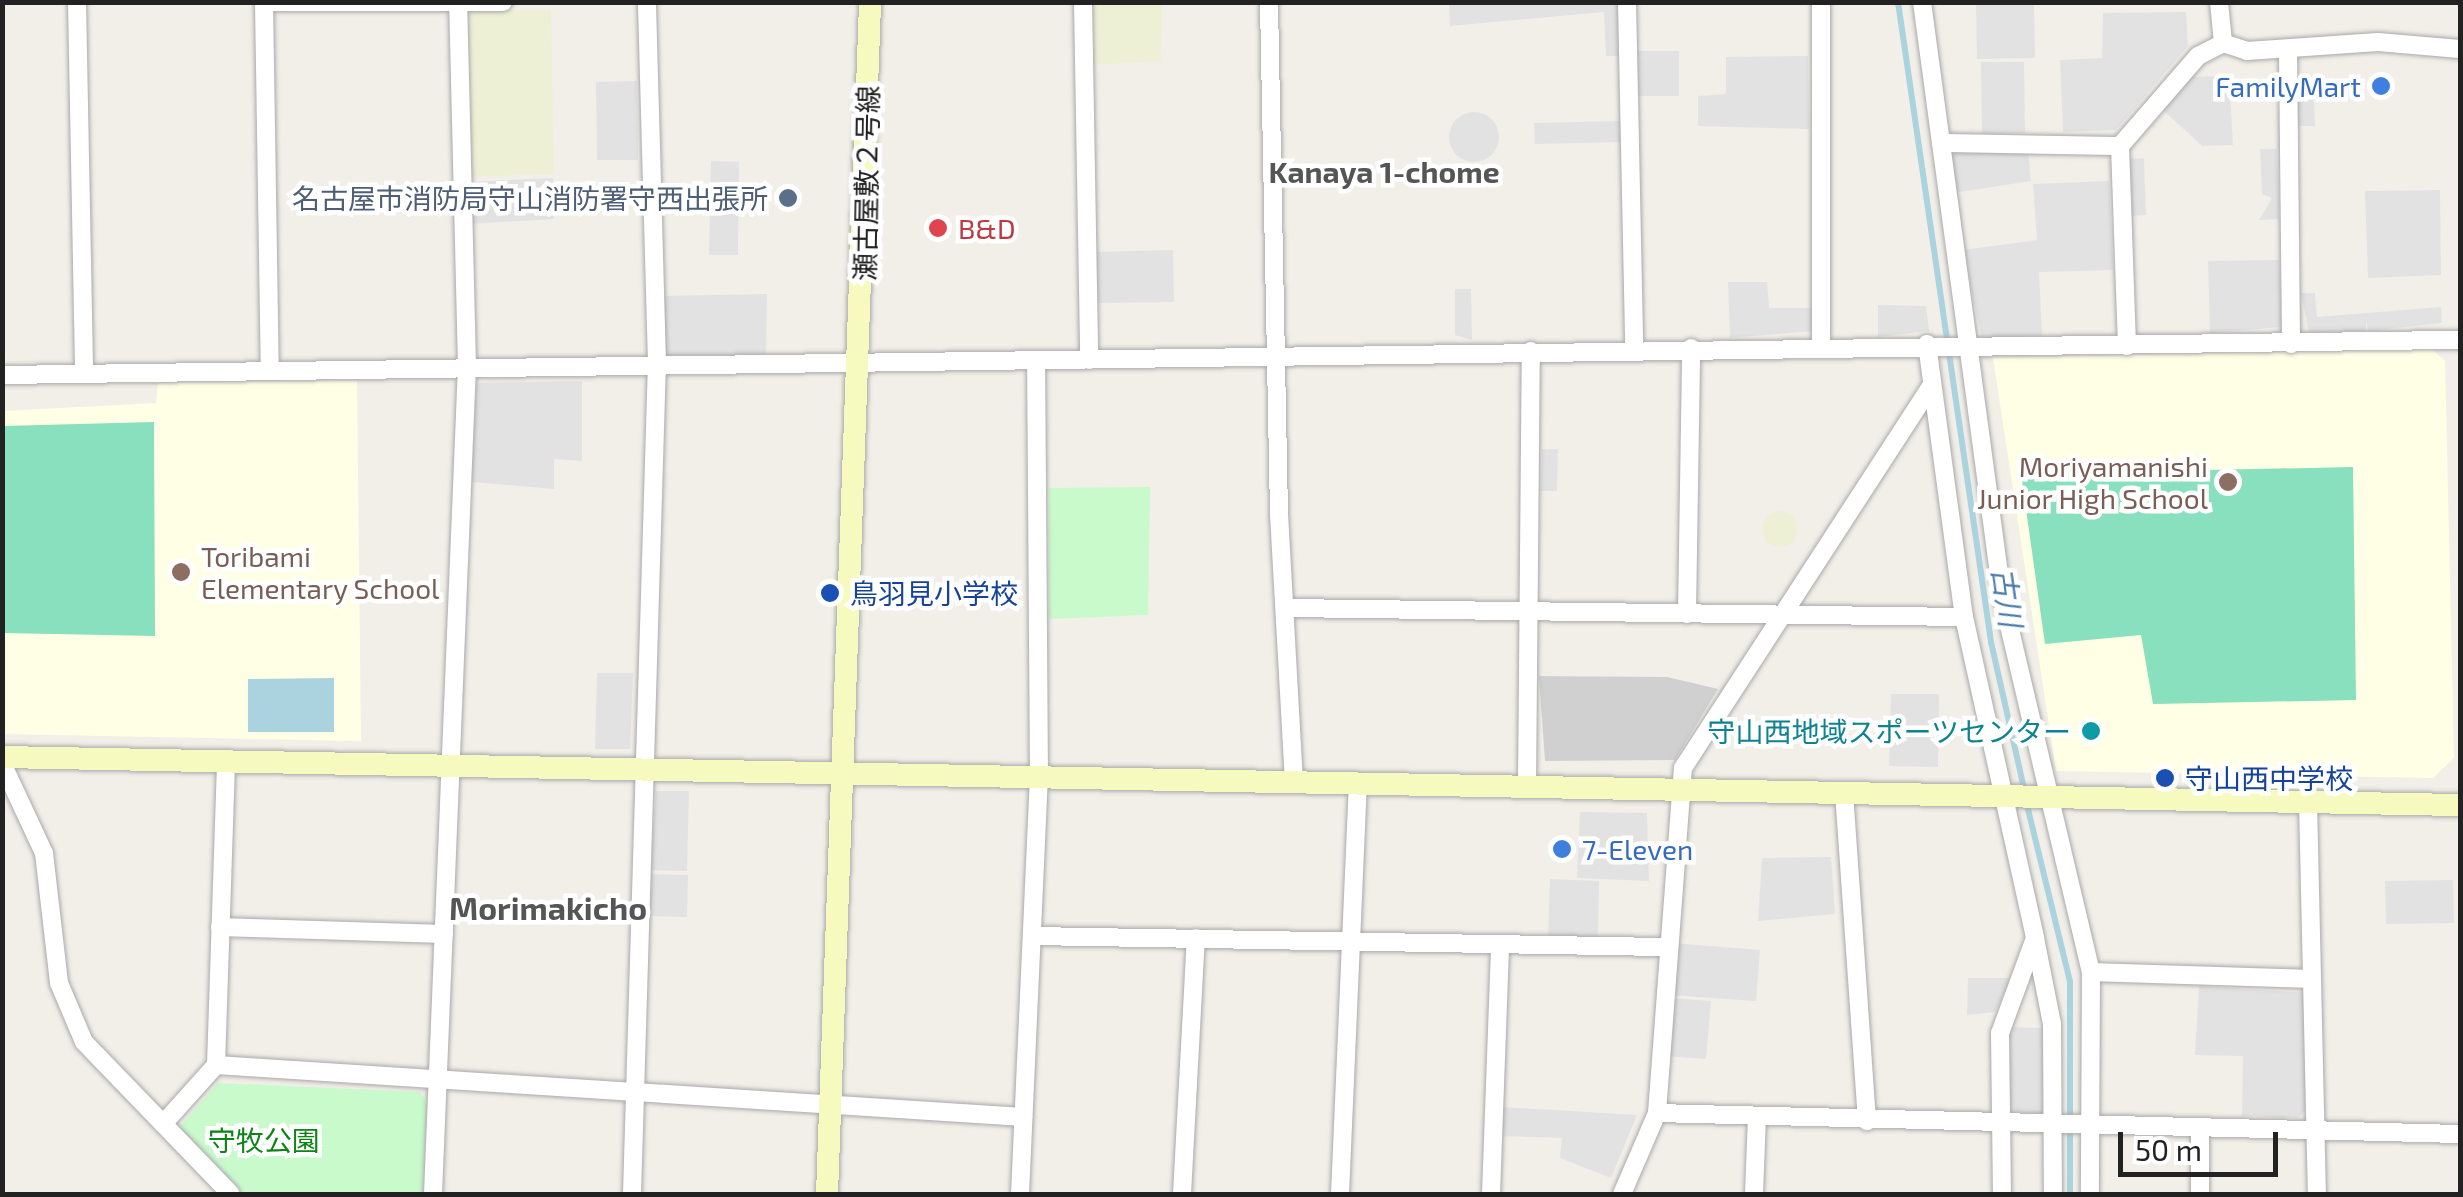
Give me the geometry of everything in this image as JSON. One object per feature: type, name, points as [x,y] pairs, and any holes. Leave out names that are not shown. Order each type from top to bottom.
[{"type":"street","points":[[77,2],[84,373]]},
{"type":"street","points":[[270,370],[265,2],[503,2]]},
{"type":"street","points":[[632,1194],[657,363],[648,2]]},
{"type":"street","name":"瀬古屋敷２号線","points":[[827,1194],[862,364],[870,2]]},
{"type":"street","points":[[1083,2],[1089,360]]},
{"type":"street","points":[[1269,2],[1276,356],[1294,782]]},
{"type":"street","points":[[1627,2],[1634,350]]},
{"type":"street","points":[[1821,2],[1821,346]]},
{"type":"street","points":[[1922,2],[2002,596],[2044,796],[2091,972],[2090,1194]]},
{"type":"street","points":[[2220,2],[2222,42]]},
{"type":"street","points":[[433,1194],[466,366],[458,3]]},
{"type":"street","points":[[2127,346],[2120,146],[2189,65],[2222,42],[2288,52],[2378,42],[2460,49]]},
{"type":"street","points":[[2288,52],[2291,344]]},
{"type":"street","points":[[1942,143],[2120,146]]},
{"type":"street","points":[[2,374],[657,363],[862,364],[1927,344],[2127,346],[2460,340]]},
{"type":"street","points":[[1927,344],[1964,617],[2010,795],[2052,1024],[2053,1194]]},
{"type":"street","points":[[1687,614],[1691,348]]},
{"type":"street","points":[[1528,786],[1531,352]]},
{"type":"street","points":[[1020,1194],[1039,778],[1036,360]]},
{"type":"street","points":[[1622,1194],[1657,1113],[1665,947],[1684,768],[1932,386]]},
{"type":"street","points":[[1286,608],[1964,617]]},
{"type":"street","points":[[231,1194],[84,1042],[59,982],[44,853],[2,760],[450,762],[843,774],[2460,805]]},
{"type":"street","points":[[163,1124],[216,1065],[226,760]]},
{"type":"street","points":[[1340,1194],[1358,783]]},
{"type":"street","points":[[1844,792],[1867,1120]]},
{"type":"street","points":[[2308,802],[2316,1194]]},
{"type":"street","points":[[220,928],[444,934]]},
{"type":"street","points":[[1032,936],[1665,947]]},
{"type":"street","points":[[1182,1194],[1196,938]]},
{"type":"street","points":[[2002,1194],[2000,1033],[2034,938]]},
{"type":"street","points":[[1492,1194],[1500,944]]},
{"type":"street","points":[[2091,972],[2312,979]]},
{"type":"street","points":[[216,1065],[1024,1117]]},
{"type":"street","points":[[1657,1113],[2091,1129],[2460,1134]]},
{"type":"street","points":[[1754,1194],[1757,1117]]},
{"type":"street","points":[[2200,1130],[2200,1194]]},
{"type":"shaded area","points":[[1088,3],[1162,3],[1161,61],[1089,65]]},
{"type":"shaded area","points":[[1449,3],[1619,3],[1620,56],[1606,56],[1604,12],[1450,26]]},
{"type":"shaded area","points":[[1976,3],[2034,3],[2035,58],[1977,59]]},
{"type":"shaded area","points":[[551,10],[554,174],[466,177],[465,19],[471,11]]},
{"type":"shaded area","points":[[2186,12],[2188,46],[2116,130],[2063,132],[2060,60],[2102,58],[2103,13]]},
{"type":"shaded area","points":[[1635,51],[1679,51],[1679,96],[1636,96]]},
{"type":"shaded area","points":[[1808,56],[1809,129],[1698,126],[1698,96],[1726,94],[1726,57]]},
{"type":"shaded area","points":[[1981,62],[2024,62],[2025,133],[1982,134]]},
{"type":"shaded area","points":[[2229,76],[2233,145],[2202,146],[2161,108],[2190,77]]},
{"type":"shaded area","points":[[2313,77],[2315,126],[2298,126],[2296,79]]},
{"type":"shaded area","points":[[637,81],[638,160],[597,160],[596,82]]},
{"type":"shaded area","points":[[1474,112],[1492,119],[1499,137],[1492,155],[1474,162],[1456,155],[1449,137],[1456,119]]},
{"type":"shaded area","points":[[1620,121],[1621,142],[1535,144],[1534,123]]},
{"type":"shaded area","points":[[2260,149],[2277,149],[2279,219],[2259,220],[2272,198],[2262,194]]},
{"type":"shaded area","points":[[2028,150],[2031,181],[1953,193],[1949,157],[1957,151]]},
{"type":"shaded area","points":[[2144,158],[2146,215],[2130,216],[2128,159]]},
{"type":"shaded area","points":[[711,161],[739,162],[738,255],[709,255]]},
{"type":"shaded area","points":[[553,178],[554,219],[468,224],[467,182]]},
{"type":"shaded area","points":[[2109,181],[2113,270],[2039,272],[2042,336],[1982,339],[1963,250],[2037,240],[2033,184]]},
{"type":"shaded area","points":[[2440,190],[2441,275],[2368,278],[2365,191]]},
{"type":"shaded area","points":[[1173,250],[1174,302],[1092,303],[1092,252]]},
{"type":"shaded area","points":[[2279,260],[2282,327],[2210,333],[2208,261]]},
{"type":"shaded area","points":[[1728,282],[1767,282],[1769,308],[1813,308],[1813,331],[1730,338]]},
{"type":"shaded area","points":[[1455,289],[1471,289],[1472,340],[1455,335]]},
{"type":"shaded area","points":[[2301,293],[2315,293],[2317,317],[2441,307],[2442,323],[2368,331],[2366,320],[2366,331],[2309,332]]},
{"type":"shaded area","points":[[767,294],[766,356],[662,357],[661,296]]},
{"type":"shaded area","points":[[1878,305],[1926,306],[1929,331],[1878,337]]},
{"type":"shaded area","name":"Moriyamanishi Junior High School","points":[[2432,349],[2445,361],[2454,758],[2433,778],[2056,771],[1993,358]]},
{"type":"shaded area","name":"Toribami Elementary School","points":[[357,381],[361,741],[3,734],[3,411],[156,403],[158,383]]},
{"type":"shaded area","points":[[582,381],[582,461],[554,459],[554,489],[471,482],[476,383]]},
{"type":"shaded area","points":[[1542,449],[1558,449],[1557,491],[1541,491]]},
{"type":"shaded area","points":[[1780,511],[1792,517],[1798,529],[1792,541],[1780,547],[1768,541],[1762,529],[1768,517]]},
{"type":"shaded area","points":[[597,673],[633,673],[630,749],[595,749]]},
{"type":"shaded area","points":[[1539,676],[1667,677],[1718,689],[1675,760],[1545,761]]},
{"type":"shaded area","points":[[1891,694],[1939,694],[1938,767],[1889,766]]},
{"type":"shaded area","points":[[656,791],[689,791],[687,871],[651,870]]},
{"type":"shaded area","points":[[1580,812],[1647,813],[1649,881],[1577,878]]},
{"type":"shaded area","points":[[1831,857],[1835,914],[1758,921],[1762,858]]},
{"type":"shaded area","points":[[647,874],[688,875],[687,917],[646,916]]},
{"type":"shaded area","points":[[1550,879],[1599,881],[1598,938],[1548,937]]},
{"type":"shaded area","points":[[2453,880],[2454,923],[2386,924],[2385,881]]},
{"type":"shaded area","points":[[1673,943],[1760,950],[1756,1001],[1669,995]]},
{"type":"shaded area","points":[[1968,978],[2011,978],[1995,1012],[1967,1015]]},
{"type":"shaded area","points":[[2199,986],[2307,993],[2306,1110],[2298,1118],[2242,1116],[2243,1056],[2195,1055]]},
{"type":"shaded area","points":[[1669,998],[1711,1001],[1706,1059],[1665,1056]]},
{"type":"shaded area","points":[[2009,1027],[2046,1028],[2043,1116],[2007,1109]]},
{"type":"shaded area","points":[[1501,1107],[1637,1115],[1611,1178],[1560,1158],[1562,1138],[1500,1136]]},
{"type":"green space","points":[[154,422],[155,636],[3,633],[3,426]]},
{"type":"green space","points":[[2353,467],[2356,700],[2153,704],[2141,635],[2045,644],[2021,474]]},
{"type":"green space","points":[[1150,487],[1148,615],[1049,619],[1049,488]]},
{"type":"green space","name":"守牧公園","points":[[218,1083],[420,1092],[428,1104],[426,1194],[240,1192],[177,1130]]},
{"type":"water","points":[[334,678],[334,732],[248,732],[248,679]]},
{"type":"waterway","name":"古川","points":[[1898,2],[1991,642],[2024,789]]},
{"type":"waterway","name":"古川","points":[[2026,801],[2070,982],[2070,1194]]},
{"type":"place","name":"FamilyMart","points":[[2381,86]]},
{"type":"place","name":"名古屋市消防局守山消防署守西出張所","points":[[788,198]]},
{"type":"place","name":"B&D","points":[[938,228]]},
{"type":"place","name":"Moriyamanishi Junior High School","points":[[2228,482]]},
{"type":"place","name":"Toribami Elementary School","points":[[181,572]]},
{"type":"place","name":"鳥羽見小学校","points":[[830,593]]},
{"type":"place","name":"守山西地域スポーツセンター","points":[[2091,731]]},
{"type":"place","name":"守山西中学校","points":[[2165,778]]},
{"type":"place","name":"7-Eleven","points":[[1562,849]]},
{"type":"district","name":"Kanaya 1-chome","points":[[1384,171]]},
{"type":"district","name":"Morimakicho","points":[[548,907]]}]
